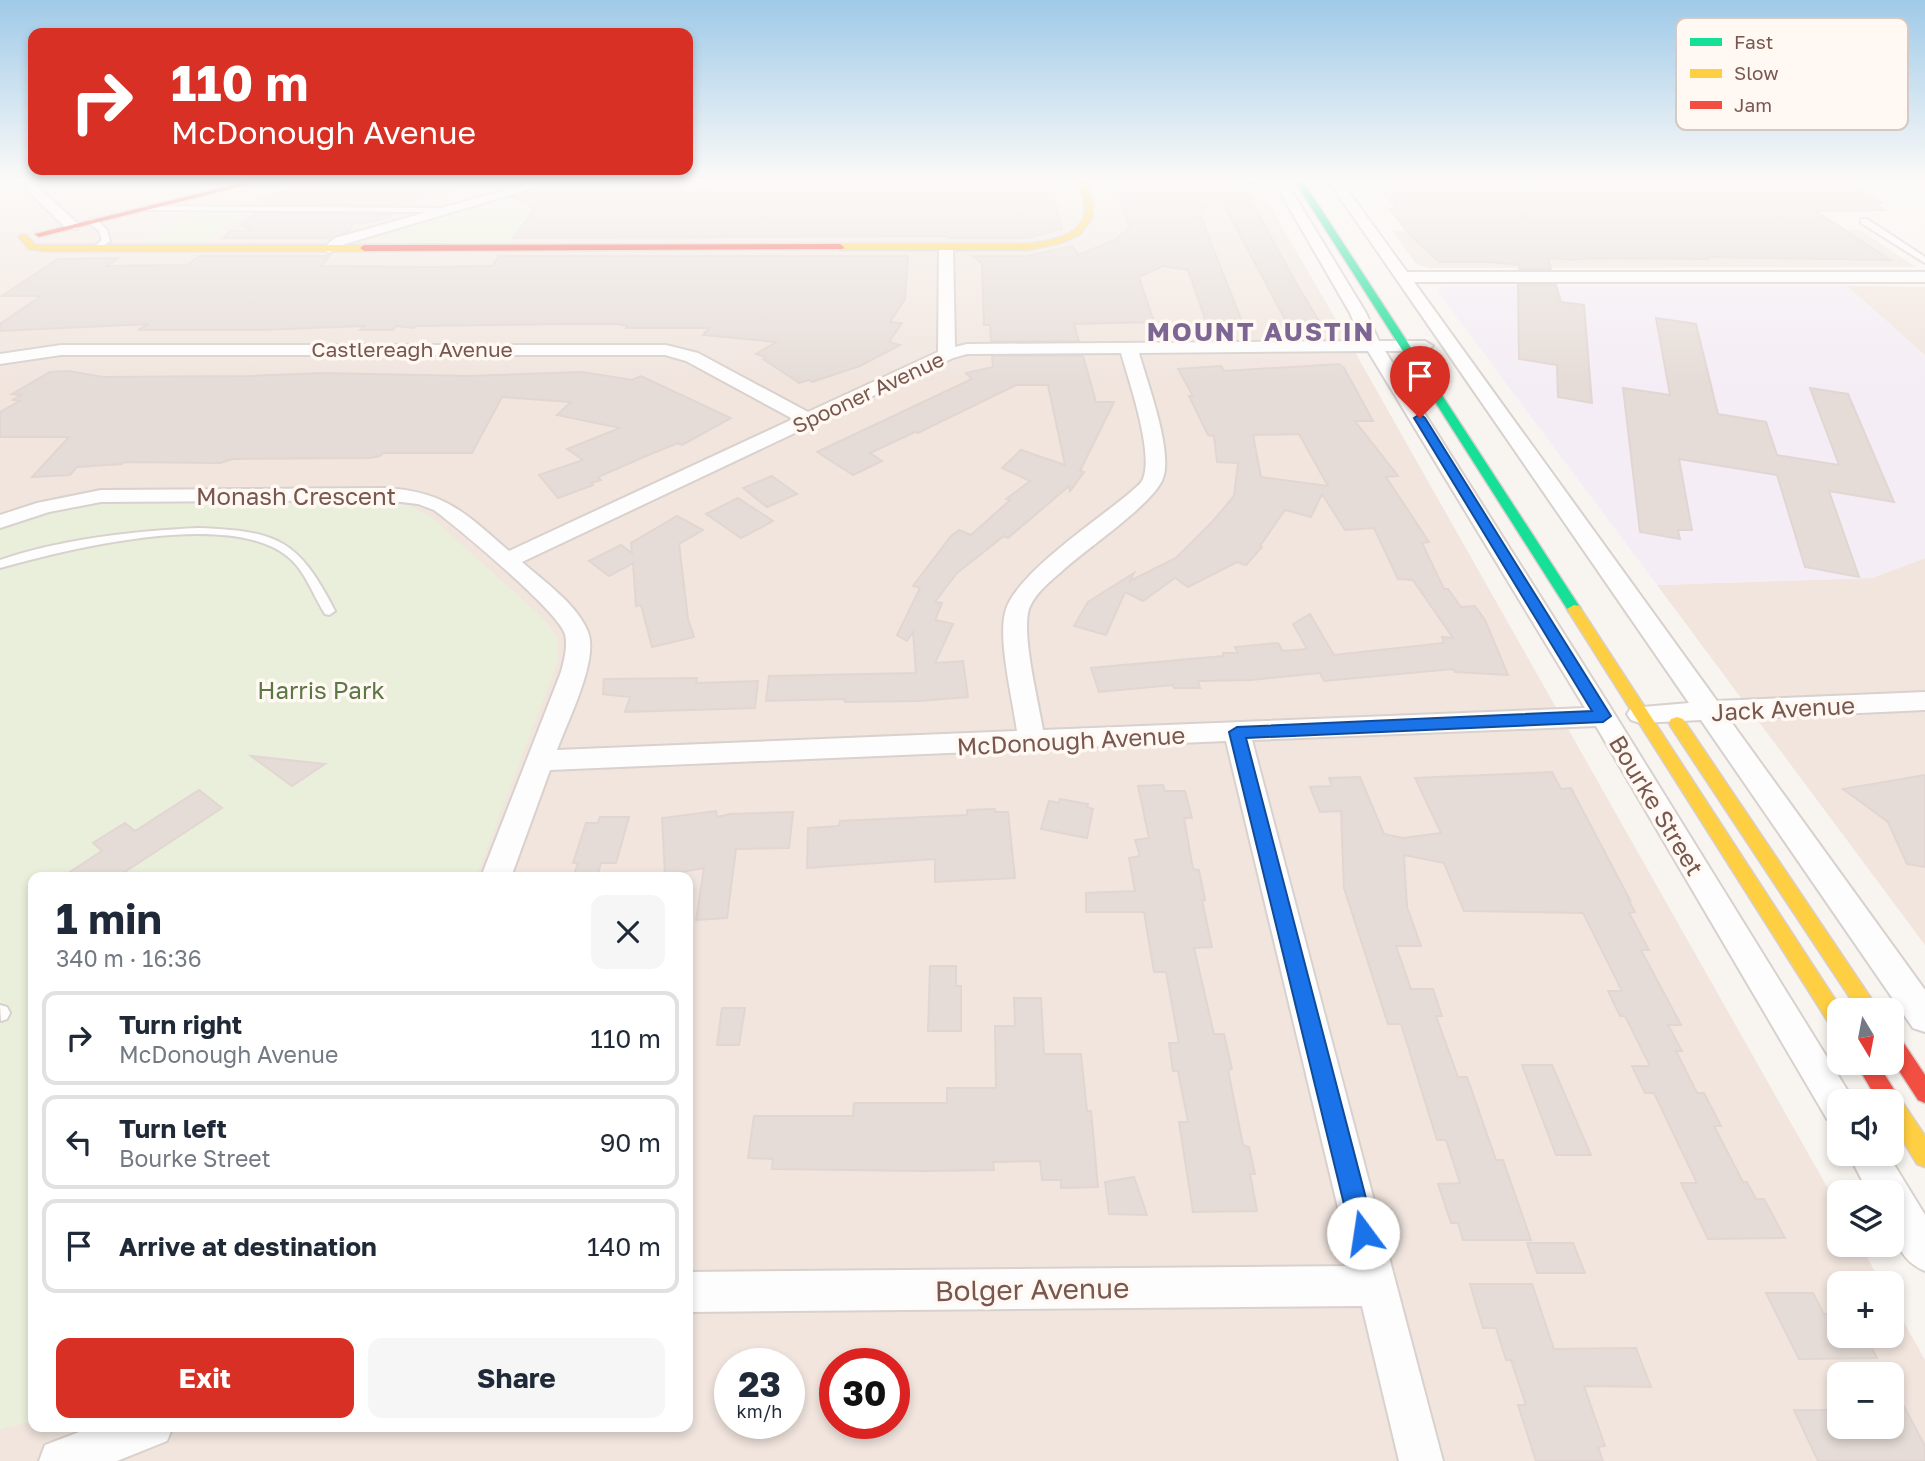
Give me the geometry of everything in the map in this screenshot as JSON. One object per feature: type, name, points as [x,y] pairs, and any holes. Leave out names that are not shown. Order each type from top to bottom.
[{"type":"main road","points":[[138,248],[979,248]]},
{"type":"main road","name":"Bourke Street","points":[[1348,248],[1419,345],[1658,710],[1861,998]]},
{"type":"main road","points":[[1360,248],[1403,313]]},
{"type":"main road","name":"Bourke Street","points":[[1658,710],[1827,1002]]},
{"type":"main road","points":[[1904,1061],[1925,1093]]},
{"type":"main road","points":[[1904,1123],[1925,1156]]},
{"type":"street","name":"Bourke Street","points":[[1319,248],[1358,313],[1373,346],[1603,716],[1828,1089]]},
{"type":"street","points":[[1382,248],[1925,1017]]},
{"type":"street","points":[[946,249],[947,354]]},
{"type":"street","points":[[1403,277],[1925,277]]},
{"type":"street","name":"Spooner Avenue","points":[[506,561],[947,354],[992,346],[1419,345]]},
{"type":"street","points":[[1032,742],[1015,629],[1017,610],[1027,593],[1044,576],[1133,501],[1147,488],[1154,476],[1156,463],[1153,445],[1128,346]]},
{"type":"street","name":"Castlereagh Avenue","points":[[0,359],[61,350],[666,350],[692,357],[808,420]]},
{"type":"street","name":"Monash Crescent","points":[[0,522],[44,507],[100,496],[405,495],[440,506],[506,561],[567,617],[575,629],[578,643],[573,672],[538,761]]},
{"type":"street","name":"Jack Avenue","points":[[1658,710],[1712,712],[1925,701]]},
{"type":"street","name":"McDonough Avenue","points":[[538,761],[1603,716]]},
{"type":"street","points":[[1237,732],[1421,1461]]},
{"type":"street","points":[[498,872],[538,761]]},
{"type":"street","points":[[1904,1217],[1925,1252]]},
{"type":"street","name":"Bolger Avenue","points":[[693,1292],[1376,1286]]},
{"type":"street","points":[[61,1461],[136,1432]]},
{"type":"lane","points":[[1905,248],[1925,261]]},
{"type":"lane","points":[[0,564],[135,535],[215,529],[261,538],[290,551],[316,586],[329,611]]},
{"type":"shaded area","points":[[0,248],[1295,248],[1827,1187],[1827,1257],[1867,1257],[1875,1271],[1827,1271],[1827,1348],[1904,1348],[1904,1322],[1925,1360],[1925,1461],[0,1461]]},
{"type":"shaded area","points":[[1404,248],[1888,248],[1916,267],[1429,268],[1416,264]]},
{"type":"shaded area","points":[[1443,286],[1847,286],[1925,355],[1925,558],[1872,578],[1657,585],[1437,291]]},
{"type":"shaded area","points":[[1847,286],[1925,287],[1925,355]]},
{"type":"shaded area","points":[[1925,558],[1925,945],[1657,585],[1872,578]]},
{"type":"green space","name":"Harris Park","points":[[380,502],[410,506],[431,517],[545,620],[558,638],[558,661],[478,872],[28,872],[28,1422],[0,1429],[0,529],[57,512],[115,503]]},
{"type":"building","points":[[1063,248],[1074,248],[1078,255],[1095,248],[1213,248],[1243,324],[1207,324],[1188,270],[1163,266],[1139,277],[1154,322],[1074,324],[1079,341],[991,341],[990,325],[984,325],[982,263],[972,256],[1027,256]]},
{"type":"building","points":[[1247,248],[1277,248],[1322,326],[1289,327]]},
{"type":"building","points":[[1424,248],[1872,248],[1890,260],[1548,258],[1551,269],[1519,269],[1519,265],[1492,262],[1439,262]]},
{"type":"building","points":[[199,256],[329,256],[322,266],[431,267],[492,266],[499,256],[908,256],[905,299],[890,322],[902,323],[889,342],[900,345],[860,366],[812,382],[809,380],[799,383],[763,359],[766,357],[756,354],[776,342],[703,335],[709,328],[626,328],[627,326],[619,324],[562,324],[414,328],[396,326],[393,330],[360,330],[364,326],[261,330],[138,330],[149,324],[0,331],[0,324],[41,296],[2,296],[58,259],[118,258],[107,266],[188,265]]},
{"type":"building","points":[[1518,285],[1556,285],[1561,302],[1584,305],[1592,403],[1558,397],[1557,365],[1519,359]]},
{"type":"building","points":[[1656,318],[1696,324],[1718,414],[1766,422],[1777,455],[1839,465],[1810,388],[1848,394],[1894,502],[1829,491],[1859,577],[1805,567],[1777,475],[1679,459],[1692,530],[1678,530],[1680,539],[1640,532],[1623,388],[1670,395]]},
{"type":"building","points":[[992,356],[1083,356],[1096,402],[1114,402],[1080,471],[1084,472],[1070,491],[1069,486],[1008,538],[1004,536],[957,573],[935,602],[942,603],[935,620],[953,624],[935,663],[963,661],[968,697],[919,701],[766,701],[769,676],[916,673],[913,632],[907,641],[897,635],[920,588],[913,586],[951,536],[959,530],[971,535],[1010,500],[1006,499],[1030,481],[1002,468],[1021,450],[1065,465],[1048,385],[1016,385],[918,433],[870,453],[882,461],[853,475],[817,452],[972,379],[966,373],[993,367]]},
{"type":"building","points":[[1339,364],[1344,368],[1373,421],[1355,421],[1398,476],[1386,477],[1429,542],[1422,543],[1444,589],[1448,589],[1461,607],[1475,606],[1485,620],[1508,675],[1455,672],[1453,669],[1324,681],[1320,673],[1251,680],[1198,681],[1200,688],[1174,688],[1173,685],[1099,692],[1091,668],[1223,656],[1223,653],[1238,653],[1235,647],[1278,643],[1283,651],[1307,649],[1293,624],[1310,614],[1334,655],[1444,643],[1442,637],[1453,638],[1413,580],[1398,579],[1374,528],[1345,530],[1322,494],[1311,517],[1285,510],[1260,546],[1262,547],[1246,565],[1237,562],[1188,587],[1175,578],[1143,601],[1125,592],[1106,635],[1074,626],[1088,602],[1134,573],[1130,581],[1176,558],[1234,496],[1238,463],[1217,462],[1214,436],[1208,435],[1189,396],[1193,396],[1178,369],[1221,366],[1224,371]],"holes":[[[1299,434],[1328,486],[1261,477],[1253,435]]]},
{"type":"building","points":[[68,371],[103,377],[323,373],[468,376],[582,372],[632,380],[641,376],[731,418],[682,445],[678,443],[646,456],[598,477],[601,480],[591,483],[593,485],[558,498],[539,475],[583,460],[567,449],[620,428],[557,415],[571,402],[502,397],[472,453],[383,453],[370,458],[233,459],[220,463],[124,462],[77,467],[70,475],[32,477],[69,437],[0,437],[0,412],[20,401],[13,400],[21,395],[12,394],[50,372]]},
{"type":"building","points":[[772,476],[797,494],[767,507],[743,488]]},
{"type":"building","points":[[738,498],[773,521],[741,538],[706,514]]},
{"type":"building","points":[[677,516],[703,530],[679,544],[688,619],[694,637],[652,647],[641,605],[636,606],[633,563],[609,576],[589,561],[621,545],[632,553],[631,543]]},
{"type":"building","points":[[697,678],[696,683],[758,681],[755,708],[625,712],[630,697],[603,694],[604,679]]},
{"type":"building","points":[[251,756],[325,764],[292,786]]},
{"type":"building","points":[[1552,772],[1561,789],[1571,788],[1630,900],[1628,899],[1635,912],[1629,913],[1649,950],[1641,950],[1681,1025],[1668,1025],[1682,1051],[1676,1051],[1697,1093],[1704,1093],[1721,1126],[1714,1126],[1743,1182],[1747,1182],[1756,1199],[1764,1199],[1785,1238],[1708,1239],[1681,1183],[1697,1183],[1654,1093],[1645,1093],[1632,1066],[1650,1066],[1625,1016],[1620,1016],[1608,991],[1622,991],[1583,913],[1464,911],[1444,863],[1404,855],[1407,907],[1421,946],[1396,946],[1411,989],[1433,989],[1442,1016],[1436,1016],[1458,1077],[1467,1077],[1496,1160],[1503,1160],[1531,1240],[1463,1240],[1458,1223],[1451,1223],[1438,1184],[1460,1183],[1446,1140],[1437,1140],[1401,1024],[1388,1024],[1344,888],[1341,811],[1320,812],[1310,787],[1332,786],[1329,778],[1360,777],[1384,834],[1403,838],[1441,833],[1415,778]]},
{"type":"building","points":[[1925,775],[1925,867],[1907,864],[1888,822],[1843,789]]},
{"type":"building","points":[[1163,785],[1165,791],[1185,791],[1192,818],[1184,818],[1193,869],[1199,870],[1212,947],[1194,948],[1214,1034],[1224,1034],[1232,1069],[1228,1070],[1243,1145],[1249,1147],[1255,1174],[1250,1174],[1257,1211],[1193,1212],[1179,1122],[1188,1122],[1178,1071],[1173,1071],[1169,1043],[1179,1043],[1166,972],[1154,972],[1144,912],[1086,912],[1086,893],[1135,891],[1129,858],[1140,856],[1135,840],[1149,838],[1138,786]]},
{"type":"building","points":[[199,790],[222,808],[125,872],[70,872],[102,851],[93,843],[125,823],[135,831]]},
{"type":"building","points":[[1060,799],[1088,804],[1087,807],[1093,809],[1087,838],[1041,829],[1049,801],[1059,803]]},
{"type":"building","points":[[995,809],[995,812],[1008,812],[1015,878],[935,882],[935,859],[807,868],[808,828],[839,826],[840,821],[967,815],[967,810]]},
{"type":"building","points":[[716,811],[717,817],[730,814],[793,812],[789,848],[736,849],[727,918],[696,920],[704,868],[665,872],[662,818]]},
{"type":"building","points":[[600,817],[629,817],[616,863],[601,863],[598,872],[575,872],[578,863],[573,863],[586,823],[598,823]]},
{"type":"building","points":[[930,966],[956,966],[956,986],[961,986],[961,1031],[928,1031]]},
{"type":"building","points":[[1014,998],[1041,998],[1044,1054],[1081,1054],[1087,1111],[1091,1111],[1098,1187],[1061,1188],[1061,1180],[1042,1180],[1040,1161],[993,1162],[994,1170],[924,1171],[772,1169],[773,1159],[748,1158],[754,1116],[853,1116],[854,1103],[947,1103],[947,1088],[996,1088],[995,1026],[1015,1026]]},
{"type":"building","points":[[722,1008],[745,1008],[739,1045],[717,1045]]},
{"type":"building","points":[[1522,1065],[1552,1065],[1591,1155],[1556,1155]]},
{"type":"building","points":[[1134,1177],[1147,1215],[1109,1214],[1105,1182]]},
{"type":"building","points":[[1527,1243],[1573,1243],[1585,1273],[1537,1273]]},
{"type":"building","points":[[1470,1284],[1532,1284],[1554,1349],[1636,1348],[1651,1387],[1584,1386],[1605,1446],[1598,1447],[1603,1461],[1536,1461],[1518,1405],[1526,1405],[1511,1360],[1506,1360],[1496,1328],[1483,1328]]},
{"type":"building","points":[[1766,1293],[1813,1293],[1824,1314],[1827,1314],[1827,1348],[1872,1348],[1877,1358],[1799,1359]]},
{"type":"building","points":[[1904,1407],[1925,1446],[1925,1461],[1818,1461],[1794,1410],[1827,1410],[1827,1439],[1904,1439]]},
{"type":"traffic: fast","points":[[1342,248],[1574,609]]},
{"type":"traffic: slow","points":[[1574,609],[1827,1003]]},
{"type":"traffic: slow","points":[[1677,723],[1861,998]]},
{"type":"traffic: slow","points":[[1904,1123],[1925,1156]]},
{"type":"traffic: jam","points":[[1904,1061],[1925,1093]]},
{"type":"traffic: jam","points":[[1873,1075],[1882,1089]]},
{"type":"district","name":"MOUNT AUSTIN","points":[[1261,331]]},
{"type":"route","points":[[1363,1233],[1237,732],[1603,716],[1420,418]]}]
